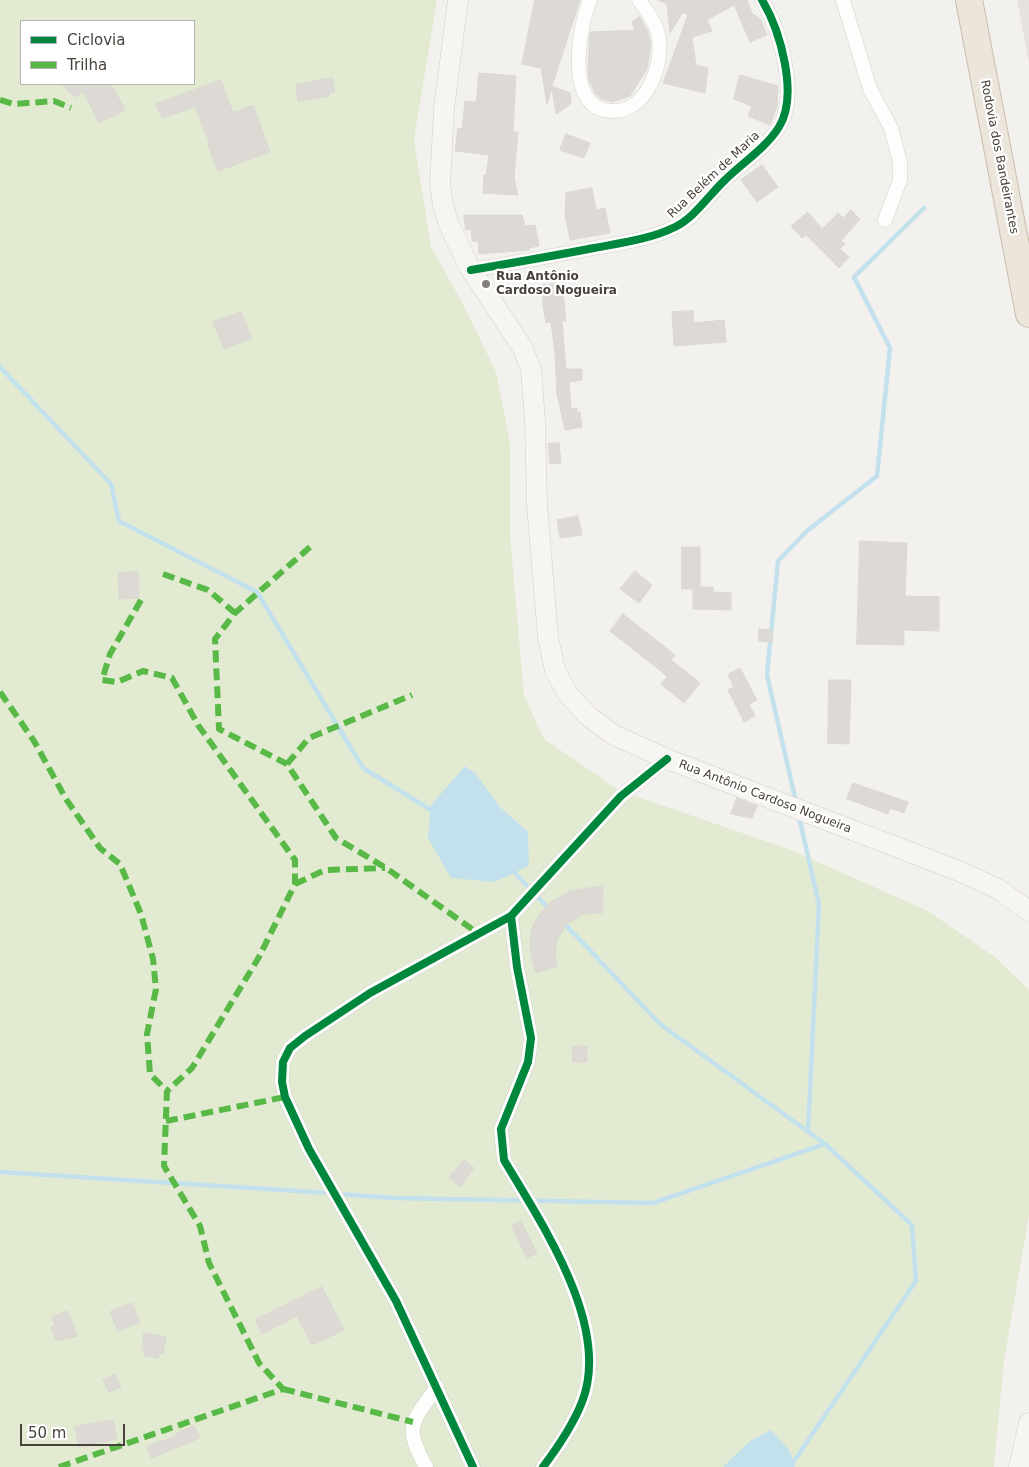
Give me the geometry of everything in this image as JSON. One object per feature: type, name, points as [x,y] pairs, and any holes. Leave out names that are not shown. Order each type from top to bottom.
[{"type":"highway","name":"Rodovia dos Bandeirantes","points":[[969,0],[1029,314]]},
{"type":"main road","name":"Rua Antônio Cardoso Nogueira","points":[[458,0],[444,108],[440,184],[449,226],[471,270],[522,347],[531,370],[535,421],[537,504],[548,638],[555,670],[567,693],[588,716],[614,735],[667,759],[960,871],[998,889],[1029,911]]},
{"type":"main road","points":[[1019,1467],[1029,1422]]},
{"type":"street","points":[[590,0],[580,33],[580,73],[587,97],[594,105],[610,111],[633,104],[646,92],[656,74],[659,54],[658,33],[656,25],[639,0]]},
{"type":"street","name":"Rua Belém de Maria","points":[[471,270],[638,239],[671,229],[687,219],[725,180],[773,136],[785,114],[784,58],[772,18],[762,0]]},
{"type":"street","points":[[843,0],[870,89],[891,128],[900,162],[900,180],[885,220]]},
{"type":"street","points":[[473,1467],[396,1301],[305,1141],[285,1097],[282,1082],[283,1062],[290,1048],[305,1036],[370,993],[511,916],[621,796],[667,759]]},
{"type":"street","points":[[511,916],[517,967],[531,1038],[528,1062],[501,1129],[501,1145],[504,1160],[571,1281],[585,1325],[588,1354],[588,1380],[582,1401],[559,1446],[543,1467]]},
{"type":"street","points":[[426,1467],[414,1445],[412,1422],[437,1387]]},
{"type":"shaded area","points":[[1017,0],[1029,0],[1029,63]]},
{"type":"green space","points":[[0,0],[437,0],[414,140],[431,247],[462,302],[496,372],[510,443],[510,534],[524,696],[544,739],[620,791],[789,849],[928,911],[995,957],[1029,990],[1029,1215],[1004,1360],[994,1467],[795,1467],[790,1450],[723,1467],[0,1467]],"holes":[[[465,766],[476,774],[500,807],[528,832],[452,782]]]},
{"type":"water","points":[[465,766],[476,774],[500,807],[528,832],[529,866],[495,882],[451,878],[428,838],[431,805]]},
{"type":"water","points":[[771,1430],[790,1451],[795,1467],[723,1467],[750,1441]]},
{"type":"building","points":[[535,0],[580,0],[552,86],[570,93],[571,104],[556,114],[552,88],[547,105],[541,68],[522,64]]},
{"type":"building","points":[[658,0],[747,0],[752,13],[761,20],[767,35],[750,42],[734,5],[707,20],[712,31],[692,37],[696,65],[708,68],[705,93],[663,83],[688,15],[683,12],[670,33],[667,4]]},
{"type":"building","points":[[640,17],[648,32],[651,45],[647,69],[630,96],[612,102],[601,99],[595,93],[589,80],[590,32],[635,30],[632,22]]},
{"type":"building","points":[[479,73],[516,76],[513,132],[518,132],[514,178],[518,195],[483,193],[484,175],[486,175],[489,155],[455,151],[458,128],[462,129],[465,101],[476,102]]},
{"type":"building","points":[[740,75],[778,86],[777,107],[770,125],[748,116],[752,106],[734,99]]},
{"type":"building","points":[[332,78],[335,92],[329,93],[330,96],[298,101],[296,85]]},
{"type":"building","points":[[221,80],[233,113],[253,105],[270,152],[218,171],[208,145],[210,144],[195,107],[162,118],[156,104]]},
{"type":"building","points":[[62,85],[112,85],[125,110],[99,123],[83,91],[76,97]]},
{"type":"building","points":[[566,134],[590,143],[584,158],[560,150]]},
{"type":"building","points":[[762,165],[778,187],[757,202],[741,180]]},
{"type":"building","points":[[592,188],[596,210],[605,208],[610,233],[570,240],[565,214],[566,193]]},
{"type":"building","points":[[851,210],[860,219],[841,241],[845,244],[840,249],[849,257],[839,268],[806,235],[802,238],[791,226],[808,212],[822,229],[838,213],[843,218]]},
{"type":"building","points":[[464,215],[522,215],[525,226],[535,225],[539,246],[529,248],[530,250],[479,254],[478,241],[472,241],[471,229],[466,230]]},
{"type":"building","points":[[557,284],[557,293],[563,293],[566,321],[562,321],[566,369],[582,369],[582,380],[569,382],[571,409],[577,408],[577,412],[580,412],[582,427],[565,430],[557,394],[551,322],[546,323],[543,306],[543,285]]},
{"type":"building","points":[[693,311],[694,323],[724,320],[726,342],[674,346],[672,312]]},
{"type":"building","points":[[241,312],[252,338],[224,349],[213,322]]},
{"type":"building","points":[[559,443],[561,463],[550,464],[548,444]]},
{"type":"building","points":[[578,516],[582,535],[560,538],[557,520]]},
{"type":"building","points":[[860,541],[907,543],[905,596],[939,597],[939,631],[904,630],[904,645],[857,644]]},
{"type":"building","points":[[682,547],[700,547],[700,587],[713,587],[713,592],[731,593],[731,610],[693,609],[693,589],[682,589]]},
{"type":"building","points":[[635,571],[652,585],[639,603],[620,589]]},
{"type":"building","points":[[138,572],[139,598],[119,599],[118,573]]},
{"type":"building","points":[[623,614],[675,655],[671,660],[700,683],[684,703],[661,684],[667,677],[662,672],[610,631]]},
{"type":"building","points":[[759,629],[772,630],[772,642],[759,641]]},
{"type":"building","points":[[740,668],[757,700],[749,704],[755,716],[744,722],[728,690],[734,687],[728,675]]},
{"type":"building","points":[[829,680],[851,680],[849,744],[828,743]]},
{"type":"building","points":[[853,783],[908,802],[904,813],[890,808],[888,814],[847,799]]},
{"type":"building","points":[[737,798],[757,806],[752,818],[731,814]]},
{"type":"building","points":[[603,886],[602,913],[584,914],[568,923],[557,939],[555,956],[558,966],[536,973],[530,951],[530,938],[533,925],[541,913],[548,904],[570,891]]},
{"type":"building","points":[[573,1046],[587,1046],[587,1062],[573,1062]]},
{"type":"building","points":[[464,1160],[474,1168],[460,1187],[449,1178]]},
{"type":"building","points":[[521,1221],[537,1253],[527,1258],[512,1226]]},
{"type":"building","points":[[322,1287],[344,1330],[312,1345],[297,1316],[262,1334],[255,1320]]},
{"type":"building","points":[[132,1303],[140,1322],[118,1331],[110,1312]]},
{"type":"building","points":[[68,1311],[77,1336],[56,1341],[51,1327],[55,1326],[52,1317]]},
{"type":"building","points":[[144,1333],[166,1337],[163,1354],[159,1354],[158,1358],[144,1356],[144,1351],[142,1350]]},
{"type":"building","points":[[115,1374],[121,1387],[109,1392],[103,1380]]},
{"type":"building","points":[[113,1420],[117,1439],[79,1447],[75,1427]]},
{"type":"building","points":[[194,1426],[200,1438],[151,1458],[147,1446],[177,1436],[176,1434]]},
{"type":"waterway","points":[[796,802],[767,675],[778,561],[807,531],[877,476],[890,348],[854,277],[924,208]]},
{"type":"waterway","points":[[0,367],[111,484],[119,521],[257,592],[363,768],[434,812]]},
{"type":"waterway","points":[[799,817],[819,904],[808,1132]]},
{"type":"waterway","points":[[512,870],[550,910]]},
{"type":"waterway","points":[[563,922],[660,1024],[825,1144],[912,1225],[916,1281],[790,1467]]},
{"type":"waterway","points":[[338,1194],[394,1198],[653,1203],[825,1144]]},
{"type":"waterway","points":[[0,1172],[330,1193]]},
{"type":"marked path","points":[[0,100],[14,104],[54,101],[71,108]]},
{"type":"marked path","points":[[310,547],[235,613],[215,639],[219,729],[287,764],[336,838],[386,868],[479,934]]},
{"type":"marked path","points":[[163,574],[208,590],[235,613]]},
{"type":"marked path","points":[[141,600],[110,654],[102,680],[117,682],[143,671],[172,678],[198,725],[295,860],[295,884],[259,957],[192,1068],[167,1091]]},
{"type":"marked path","points":[[0,692],[34,741],[66,799],[100,848],[120,864],[141,914],[153,959],[156,989],[147,1034],[150,1074],[167,1091],[164,1166],[200,1226],[209,1263],[259,1363],[283,1389]]},
{"type":"marked path","points":[[287,764],[309,738],[412,695]]},
{"type":"marked path","points":[[295,884],[325,870],[385,868]]},
{"type":"marked path","points":[[166,1121],[285,1097]]},
{"type":"marked path","points":[[283,1389],[413,1422]]},
{"type":"marked path","points":[[59,1467],[283,1389]]},
{"type":"cycle path","points":[[471,270],[646,238],[675,227],[689,218],[725,180],[774,135],[785,114],[787,98],[785,63],[775,28],[762,0]]},
{"type":"cycle path","points":[[473,1467],[396,1301],[309,1149],[285,1097],[282,1082],[283,1062],[290,1048],[305,1036],[370,993],[511,916],[621,796],[667,759]]},
{"type":"cycle path","points":[[511,916],[517,967],[531,1038],[528,1062],[501,1129],[504,1160],[553,1244],[568,1276],[580,1309],[588,1341],[589,1372],[582,1402],[565,1436],[543,1467]]},
{"type":"place","name":"Rua Antônio Cardoso Nogueira","points":[[486,284]]}]
